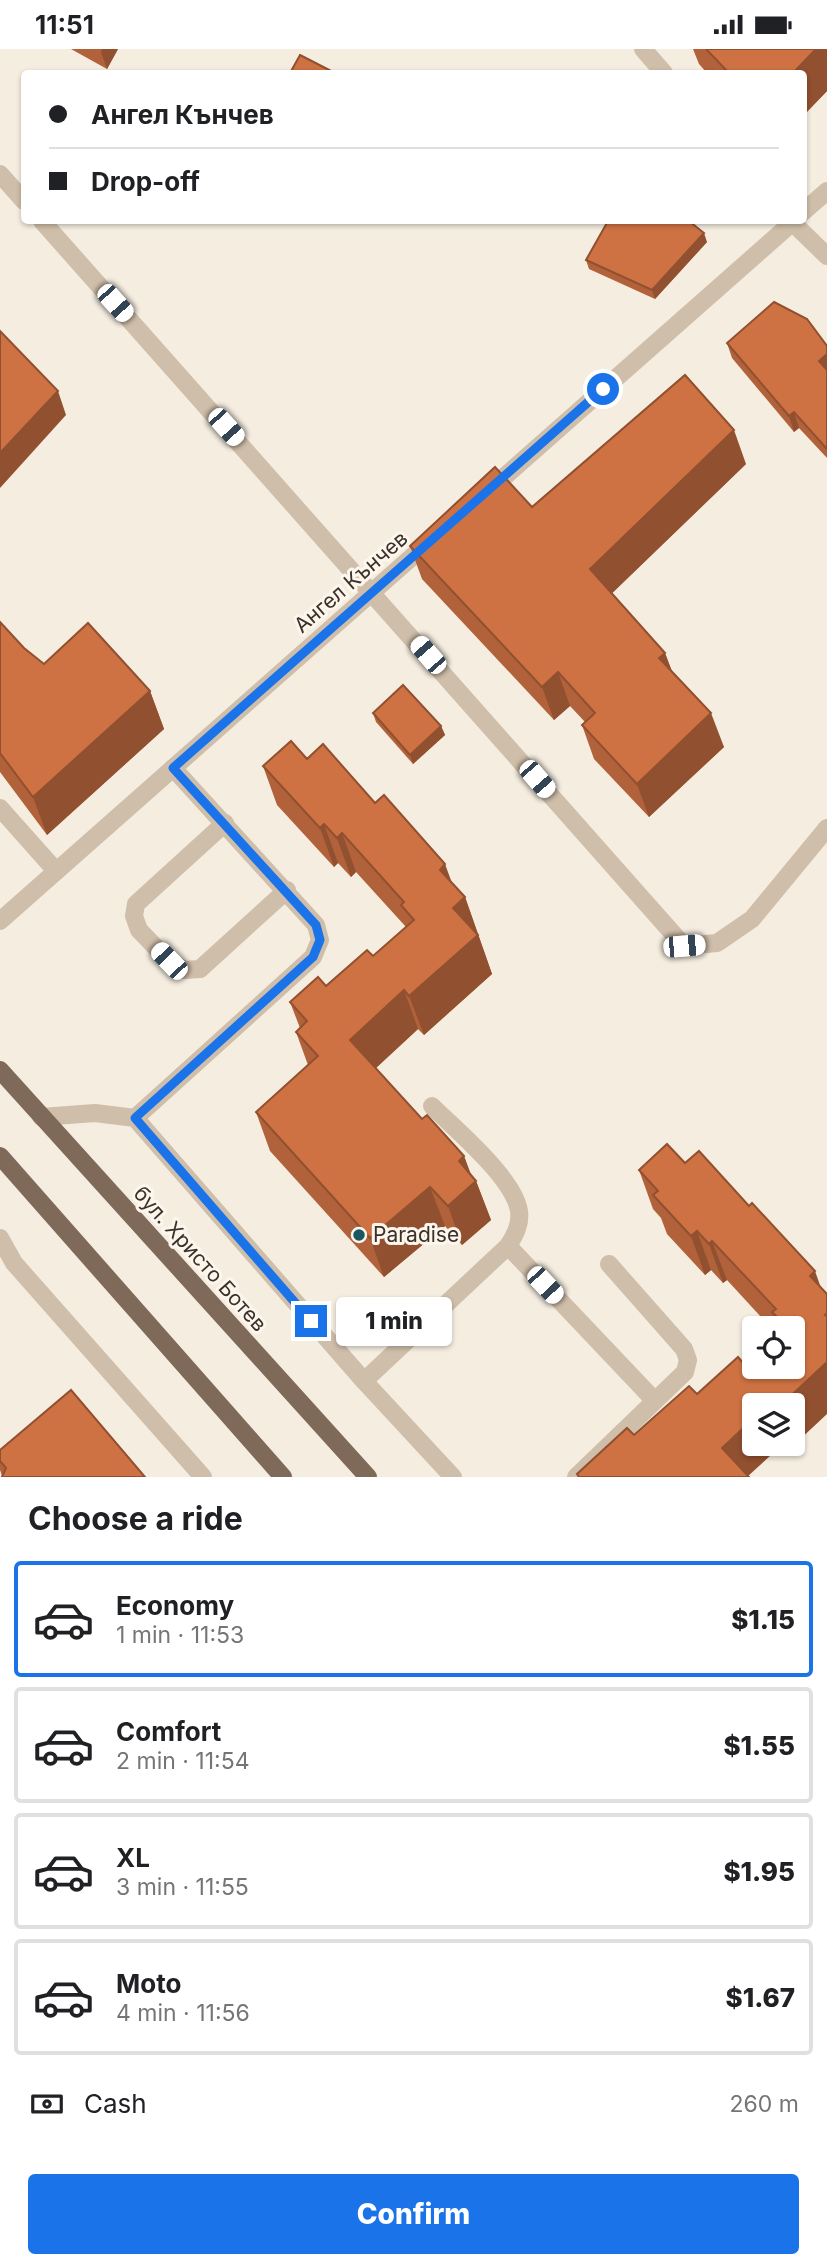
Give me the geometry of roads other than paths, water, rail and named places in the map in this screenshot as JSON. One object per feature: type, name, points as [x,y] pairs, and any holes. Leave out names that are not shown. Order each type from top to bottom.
[{"type":"main road","name":"бул. Христо Ботев","points":[[0,1070],[368,1477]]},
{"type":"main road","points":[[0,1156],[283,1477]]},
{"type":"street","points":[[643,49],[661,70]]},
{"type":"street","points":[[0,174],[21,198]]},
{"type":"street","points":[[807,208],[827,191]]},
{"type":"street","points":[[45,224],[684,946],[717,943],[752,919],[827,828]]},
{"type":"street","points":[[478,500],[789,224]]},
{"type":"street","points":[[799,224],[827,256]]},
{"type":"street","name":"Ангел Кънчев","points":[[0,921],[446,528]]},
{"type":"street","points":[[135,1118],[313,957],[320,940],[316,925],[287,890],[173,768]]},
{"type":"street","points":[[0,808],[56,871]]},
{"type":"street","points":[[225,823],[136,904],[134,916],[139,930],[169,961],[184,970],[200,969],[287,890]]},
{"type":"street","points":[[365,1381],[508,1246],[518,1229],[520,1212],[505,1179],[432,1106]]},
{"type":"street","points":[[41,1117],[95,1113],[135,1118],[365,1381],[453,1477]]},
{"type":"street","points":[[0,1238],[14,1263],[203,1477]]},
{"type":"street","points":[[508,1246],[655,1401]]},
{"type":"street","points":[[576,1477],[685,1373],[688,1360],[684,1349],[609,1264]]},
{"type":"place","name":"Paradise","points":[[359,1235]]}]
